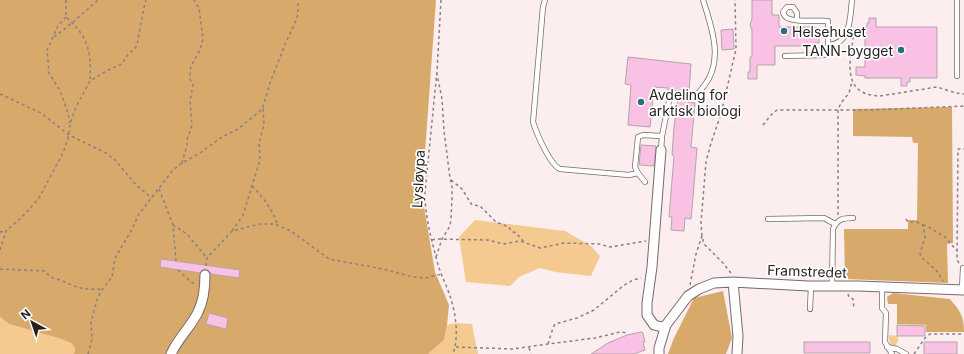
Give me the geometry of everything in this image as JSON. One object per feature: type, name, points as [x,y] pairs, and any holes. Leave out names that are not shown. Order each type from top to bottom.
[{"type":"street","points":[[661,150],[655,241],[647,302],[647,315],[654,325],[662,327],[666,325]]},
{"type":"street","points":[[171,354],[199,310],[205,283],[204,275]]},
{"type":"street","points":[[733,282],[738,336],[737,354]]},
{"type":"street","name":"Framstredet","points":[[659,354],[659,348],[666,325],[682,304],[694,292],[714,283],[733,282],[812,286],[963,290]]},
{"type":"lane","points":[[545,0],[543,7],[533,122],[552,162],[560,169],[629,175],[638,173]]},
{"type":"lane","points":[[661,150],[662,136],[670,96],[673,94],[693,96],[697,94],[710,79],[713,71],[714,57],[712,31],[703,0]]},
{"type":"lane","points":[[828,45],[836,45],[843,40],[848,27],[852,0]]},
{"type":"lane","points":[[956,76],[955,8],[957,0]]},
{"type":"lane","points":[[785,56],[824,55],[828,45],[828,21],[797,20]]},
{"type":"lane","points":[[645,182],[635,167],[638,136],[662,136]]},
{"type":"lane","points":[[768,219],[824,218],[836,222],[846,218],[853,218]]},
{"type":"lane","points":[[832,286],[832,234],[836,222]]},
{"type":"lane","points":[[963,268],[963,290]]},
{"type":"lane","points":[[810,309],[812,286]]},
{"type":"lane","points":[[882,287],[882,308],[886,313],[886,342],[887,347],[892,354]]},
{"type":"lane","points":[[887,347],[906,354]]},
{"type":"path","points":[[66,0],[66,17],[58,26],[47,50],[49,73],[60,91],[70,124]]},
{"type":"path","points":[[53,38],[98,0]]},
{"type":"path","points":[[0,232],[6,231],[22,218],[39,198],[63,153],[69,135],[70,124],[80,97],[90,81],[108,70],[122,64],[129,53],[134,50],[137,45],[146,0]]},
{"type":"path","points":[[182,163],[188,145],[187,140],[192,124],[190,101],[193,85],[190,78],[191,66],[200,50],[203,39],[199,8],[194,0]]},
{"type":"path","points":[[206,266],[207,258],[232,231],[243,215],[260,160],[259,144],[264,124],[263,107],[271,80],[298,14],[298,0]]},
{"type":"path","name":"Lysløypa","points":[[441,0],[437,71],[425,192],[425,207],[436,257],[451,296],[454,310],[456,346],[453,354]]},
{"type":"path","points":[[733,282],[730,272],[706,246],[702,236],[701,223],[706,162],[721,114],[736,49],[734,0]]},
{"type":"path","points":[[66,17],[78,28],[86,43],[90,59],[90,81]]},
{"type":"path","points":[[855,27],[850,70],[852,81],[861,92],[873,96],[937,87],[964,94]]},
{"type":"path","points":[[436,257],[442,239],[450,226],[452,187],[444,131],[442,99],[437,71]]},
{"type":"path","points":[[836,222],[838,110],[841,103],[849,93],[852,81]]},
{"type":"path","points":[[0,94],[41,113],[69,135],[106,153],[115,160],[137,186],[152,198]]},
{"type":"path","points":[[763,125],[777,110],[838,110],[964,106]]},
{"type":"path","points":[[88,354],[92,338],[91,322],[97,300],[102,289],[112,277],[115,258],[139,214],[172,170],[200,154],[222,137],[238,129],[263,107]]},
{"type":"path","points":[[963,268],[957,260],[957,251],[958,149],[964,149]]},
{"type":"path","points":[[450,178],[462,189],[472,205],[480,206],[496,222],[509,227],[511,231],[516,233],[526,243]]},
{"type":"path","points":[[251,186],[268,205],[278,226]]},
{"type":"path","points":[[159,189],[173,225],[176,261]]},
{"type":"path","points":[[906,219],[908,222],[917,222],[928,226],[945,237],[957,251]]},
{"type":"path","points":[[232,231],[259,224],[275,224],[291,231],[329,259],[383,269],[413,277],[425,278],[442,274]]},
{"type":"path","points":[[173,225],[187,234],[207,258]]},
{"type":"path","points":[[924,225],[925,238],[920,253],[921,257],[936,270],[948,289]]},
{"type":"path","points":[[0,250],[6,231]]},
{"type":"path","points":[[689,286],[696,254],[702,236]]},
{"type":"path","points":[[432,240],[488,240],[503,244],[515,242],[526,243],[535,247],[544,248],[548,245],[564,243],[599,244],[610,247],[655,241]]},
{"type":"path","points":[[0,270],[45,271],[52,278],[79,289],[102,289]]},
{"type":"path","points":[[178,270],[191,282],[204,287]]},
{"type":"path","points":[[548,344],[555,324],[577,318],[594,310],[616,291],[633,280],[651,277]]},
{"type":"path","points":[[853,298],[854,308]]},
{"type":"path","points":[[456,346],[513,349],[529,348],[595,338],[620,332],[627,333]]},
{"type":"path","points":[[914,354],[925,338],[930,334],[964,334]]},
{"type":"path","points":[[529,348],[531,354]]},
{"type":"shaded area","points":[[0,0],[436,0],[422,194],[435,272],[449,305],[444,340],[428,354],[74,354],[75,348],[71,343],[9,324],[0,317]]},
{"type":"shaded area","points":[[952,107],[953,243],[947,244],[948,283],[845,279],[844,229],[908,229],[908,220],[917,220],[918,143],[913,143],[912,137],[853,136],[853,109]]},
{"type":"shaded area","points":[[475,220],[565,231],[591,246],[600,256],[591,276],[555,272],[540,268],[519,277],[510,286],[466,282],[459,237]]},
{"type":"shaded area","points":[[723,291],[732,338],[726,354],[668,354],[674,338],[694,298]]},
{"type":"shaded area","points":[[893,293],[950,299],[961,314],[964,332],[926,332],[926,325],[897,324],[897,304],[888,304],[887,297]]},
{"type":"shaded area","points":[[0,317],[9,324],[71,343],[75,348],[74,354],[0,354]]},
{"type":"shaded area","points":[[455,323],[472,324],[478,354],[428,354],[444,340],[447,325]]},
{"type":"shaded area","points":[[889,335],[898,336],[896,345],[891,345]]},
{"type":"building","name":"Helsehuset","points":[[752,0],[772,0],[772,15],[779,15],[779,27],[815,27],[815,35],[819,35],[819,43],[815,43],[815,46],[775,46],[775,65],[757,65],[757,79],[748,79],[748,72],[750,72],[750,57],[752,57],[752,30],[750,25],[752,19]]},
{"type":"building","name":"TANN-bygget","points":[[869,18],[876,18],[876,27],[937,27],[937,78],[910,78],[910,82],[907,82],[907,86],[901,86],[901,78],[865,78],[865,76],[856,75],[856,67],[865,67],[865,27],[867,27],[867,23],[869,23]]},
{"type":"building","name":"Avdeling for arktisk biologi","points":[[733,29],[734,49],[722,50],[721,30]]},
{"type":"building","name":"Avdeling for arktisk biologi","points":[[628,57],[691,64],[689,92],[654,87],[650,127],[628,125],[631,85],[625,84]]},
{"type":"building","points":[[678,99],[688,100],[688,102],[695,103],[691,147],[697,148],[693,197],[691,219],[685,218],[684,231],[671,230],[672,217],[669,217],[674,156],[672,155],[674,127]]},
{"type":"building","points":[[641,145],[656,146],[654,166],[639,165]]},
{"type":"building","points":[[161,259],[240,270],[239,278],[211,274],[206,269],[202,270],[200,273],[160,267]]},
{"type":"building","points":[[209,313],[228,318],[226,329],[206,324]]},
{"type":"building","points":[[897,325],[925,326],[925,336],[897,336]]},
{"type":"building","points":[[641,332],[643,333],[645,342],[643,342],[645,350],[634,354],[591,354],[608,343],[627,335]]},
{"type":"building","points":[[804,342],[870,342],[870,353],[804,353]]},
{"type":"building","points":[[924,342],[957,342],[957,354],[924,354]]},
{"type":"place","name":"Helsehuset","points":[[784,31]]},
{"type":"place","name":"TANN-bygget","points":[[901,50]]},
{"type":"place","name":"Avdeling for arktisk biologi","points":[[641,102]]}]
